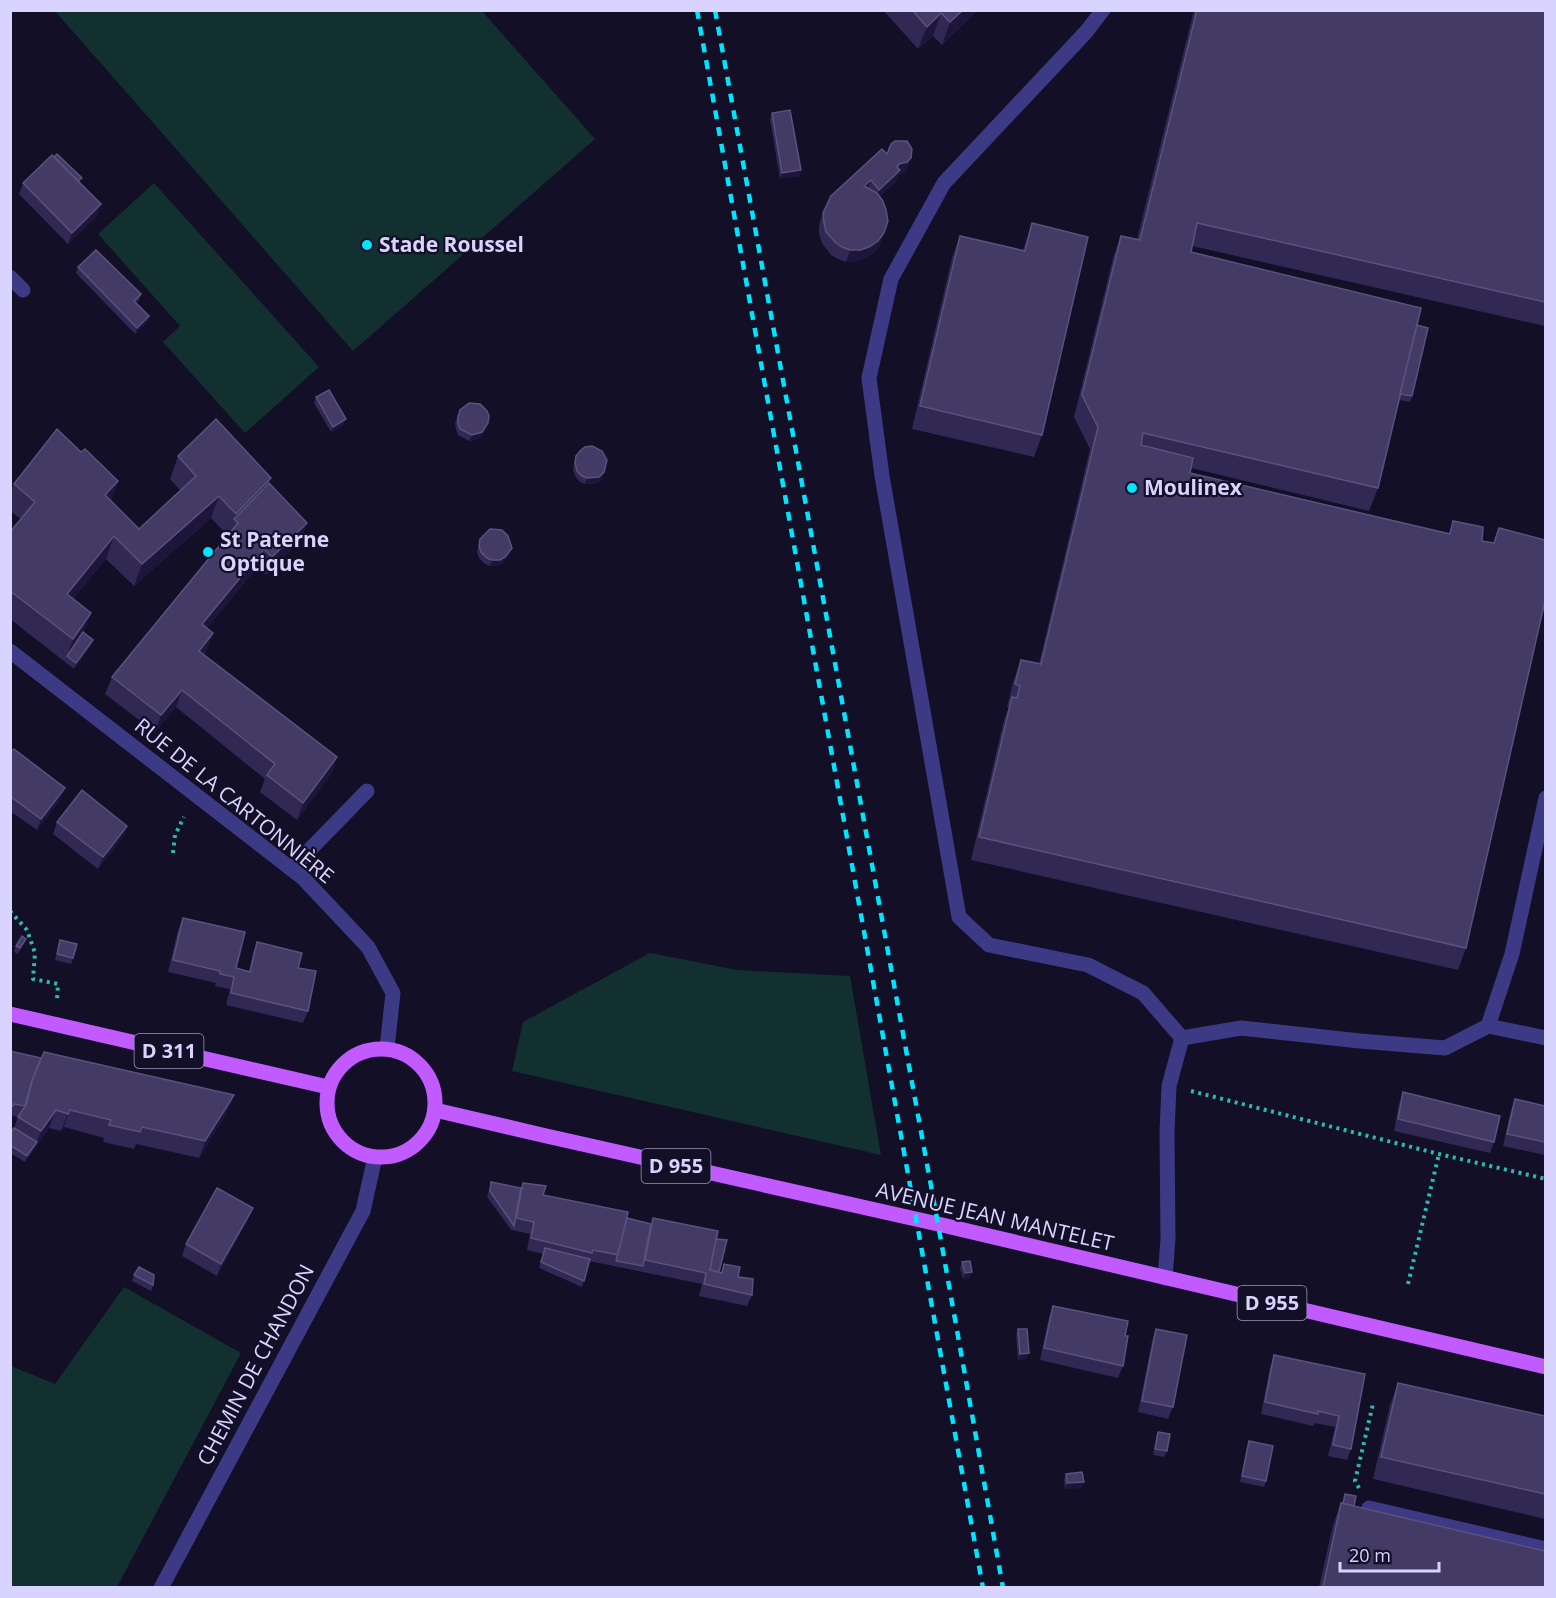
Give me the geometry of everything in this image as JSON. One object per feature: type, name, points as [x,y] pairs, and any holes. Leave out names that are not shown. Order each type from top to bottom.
[{"type":"main road","name":"D 311","points":[[10,1014],[328,1088]]},
{"type":"main road","points":[[387,1048],[404,1053],[418,1063],[429,1076],[435,1092],[435,1110],[430,1126],[421,1140],[408,1150],[392,1156],[375,1157],[357,1152],[341,1140],[330,1125],[326,1106],[328,1088],[336,1070],[350,1057],[368,1049],[387,1048]]},
{"type":"main road","name":"AVENUE JEAN MANTELET","points":[[435,1110],[1545,1367]]},
{"type":"street","points":[[1103,10],[1086,32],[944,183],[891,279],[869,378],[882,476],[959,917],[989,945],[1088,965],[1143,993],[1182,1038]]},
{"type":"street","points":[[10,277],[23,290]]},
{"type":"street","name":"RUE DE LA CARTONNIÈRE","points":[[10,651],[303,878],[368,946],[393,993],[387,1048]]},
{"type":"street","points":[[291,869],[367,790]]},
{"type":"street","points":[[1488,1026],[1512,954],[1545,798]]},
{"type":"street","points":[[1182,1038],[1241,1028],[1445,1048],[1488,1026],[1545,1038]]},
{"type":"street","points":[[1165,1278],[1168,1239],[1169,1086],[1182,1038]]},
{"type":"street","name":"CHEMIN DE CHANDON","points":[[160,1587],[363,1211],[375,1157]]},
{"type":"street","points":[[1369,1508],[1545,1549]]},
{"type":"path","points":[[173,853],[175,835],[181,820],[200,798]]},
{"type":"path","points":[[10,911],[27,930],[35,953],[33,979],[58,984],[54,1024]]},
{"type":"path","points":[[1169,1086],[1545,1179]]},
{"type":"path","points":[[1408,1284],[1439,1154]]},
{"type":"path","points":[[1369,1508],[1355,1481],[1372,1404]]},
{"type":"green space","name":"Stade Roussel","points":[[55,11],[482,11],[595,139],[353,351]]},
{"type":"green space","points":[[154,183],[319,367],[245,433],[163,342],[180,326],[98,234]]},
{"type":"green space","points":[[650,953],[737,970],[850,976],[881,1155],[512,1071],[523,1022]]},
{"type":"green space","points":[[124,1287],[241,1353],[117,1587],[11,1587],[11,1366],[55,1384]]},
{"type":"building","points":[[912,10],[963,10],[950,22],[941,13],[927,27]]},
{"type":"building","name":"Moulinex","points":[[1197,10],[1545,10],[1545,302],[1197,223],[1191,252],[1421,308],[1378,488],[1143,433],[1141,445],[1193,458],[1190,473],[1450,534],[1453,521],[1483,527],[1482,541],[1494,543],[1499,528],[1545,540],[1545,601],[1466,948],[979,837],[1012,697],[1017,698],[1020,686],[1015,684],[1021,660],[1041,664],[1098,427],[1082,395],[1121,236],[1140,240]]},
{"type":"building","points":[[790,110],[801,170],[782,173],[772,113]]},
{"type":"building","points":[[895,141],[907,141],[912,149],[911,158],[899,164],[897,167],[900,170],[879,190],[871,180],[864,186],[877,193],[883,201],[888,221],[884,233],[878,241],[860,250],[842,247],[826,232],[824,223],[823,213],[831,196],[882,149],[887,154],[891,144]]},
{"type":"building","points":[[57,154],[82,178],[78,181],[54,157]]},
{"type":"building","points":[[52,155],[101,204],[72,233],[23,183]]},
{"type":"building","points":[[1032,223],[1088,237],[1042,435],[920,406],[960,236],[1025,251]]},
{"type":"building","points":[[96,250],[141,294],[134,301],[149,316],[137,328],[78,267]]},
{"type":"building","points":[[1417,325],[1428,328],[1412,396],[1400,394]]},
{"type":"building","points":[[329,390],[346,419],[333,427],[316,397]]},
{"type":"building","points":[[469,403],[480,404],[489,416],[488,423],[482,432],[472,435],[460,429],[458,423],[460,410]]},
{"type":"building","points":[[216,419],[271,478],[236,514],[219,496],[142,564],[114,536],[67,594],[91,613],[73,639],[10,591],[10,532],[35,502],[14,484],[57,429],[81,452],[85,449],[118,481],[105,495],[139,529],[196,476],[178,456]]},
{"type":"building","points":[[592,446],[602,451],[607,460],[604,472],[599,477],[587,478],[577,471],[576,456],[585,447]]},
{"type":"building","points":[[269,483],[307,523],[272,557],[264,549],[202,624],[213,633],[199,651],[337,757],[303,803],[267,775],[275,764],[182,690],[161,715],[112,677],[238,523],[234,519]]},
{"type":"building","points":[[490,529],[502,530],[508,536],[512,548],[500,560],[487,558],[479,546],[480,539]]},
{"type":"building","points":[[83,632],[93,640],[76,663],[67,656]]},
{"type":"building","points":[[14,749],[65,788],[41,819],[10,796],[10,753]]},
{"type":"building","points":[[82,790],[127,826],[103,857],[57,822]]},
{"type":"building","points":[[183,918],[245,932],[236,968],[250,972],[257,942],[302,953],[298,968],[316,971],[308,1011],[231,993],[234,977],[220,974],[220,971],[173,960]]},
{"type":"building","points":[[22,936],[26,939],[20,948],[16,946]]},
{"type":"building","points":[[60,940],[77,944],[73,958],[57,954]]},
{"type":"building","points":[[10,1051],[41,1058],[25,1106],[14,1104],[10,1106]]},
{"type":"building","points":[[44,1052],[234,1095],[205,1141],[142,1127],[140,1132],[109,1125],[111,1120],[70,1110],[68,1114],[56,1110],[41,1131],[18,1117],[26,1105],[33,1078]]},
{"type":"building","points":[[1403,1092],[1500,1116],[1494,1142],[1398,1119]]},
{"type":"building","points":[[1515,1099],[1545,1106],[1545,1142],[1507,1134]]},
{"type":"building","points":[[14,1128],[37,1142],[27,1156],[10,1145],[10,1134]]},
{"type":"building","points":[[491,1182],[521,1188],[514,1226],[490,1191]]},
{"type":"building","points":[[523,1183],[546,1186],[543,1195],[628,1212],[619,1255],[593,1250],[592,1253],[531,1238],[534,1222],[516,1218]]},
{"type":"building","points":[[217,1188],[253,1208],[221,1264],[186,1244]]},
{"type":"building","points":[[627,1218],[651,1224],[643,1266],[616,1261]]},
{"type":"building","points":[[653,1218],[718,1231],[710,1270],[722,1273],[724,1264],[740,1267],[738,1277],[753,1279],[752,1295],[704,1284],[706,1273],[645,1260]]},
{"type":"building","points":[[716,1239],[727,1240],[719,1272],[710,1270]]},
{"type":"building","points":[[545,1248],[590,1259],[584,1281],[541,1262]]},
{"type":"building","points":[[970,1261],[972,1272],[965,1273],[962,1262]]},
{"type":"building","points":[[139,1267],[154,1275],[153,1285],[134,1275]]},
{"type":"building","points":[[1053,1306],[1128,1321],[1123,1366],[1044,1348]]},
{"type":"building","points":[[1018,1329],[1027,1329],[1029,1353],[1020,1354]]},
{"type":"building","points":[[1156,1329],[1187,1335],[1173,1407],[1142,1401]]},
{"type":"building","points":[[1274,1355],[1365,1374],[1351,1449],[1333,1445],[1339,1416],[1318,1411],[1318,1414],[1265,1402]]},
{"type":"building","points":[[1398,1383],[1545,1416],[1545,1494],[1381,1457]]},
{"type":"building","points":[[1158,1432],[1170,1434],[1167,1451],[1155,1449]]},
{"type":"building","points":[[1249,1441],[1273,1446],[1266,1481],[1242,1476]]},
{"type":"building","points":[[1082,1472],[1084,1482],[1067,1483],[1066,1474]]},
{"type":"building","points":[[1345,1494],[1356,1496],[1354,1506],[1343,1504]]},
{"type":"building","points":[[1341,1503],[1545,1551],[1545,1587],[1323,1587]]},
{"type":"railway","points":[[697,10],[983,1588]]},
{"type":"railway","points":[[715,10],[1003,1588]]},
{"type":"place","name":"Stade Roussel","points":[[367,245]]},
{"type":"place","name":"Moulinex","points":[[1132,488]]},
{"type":"place","name":"St Paterne Optique","points":[[208,552]]}]
